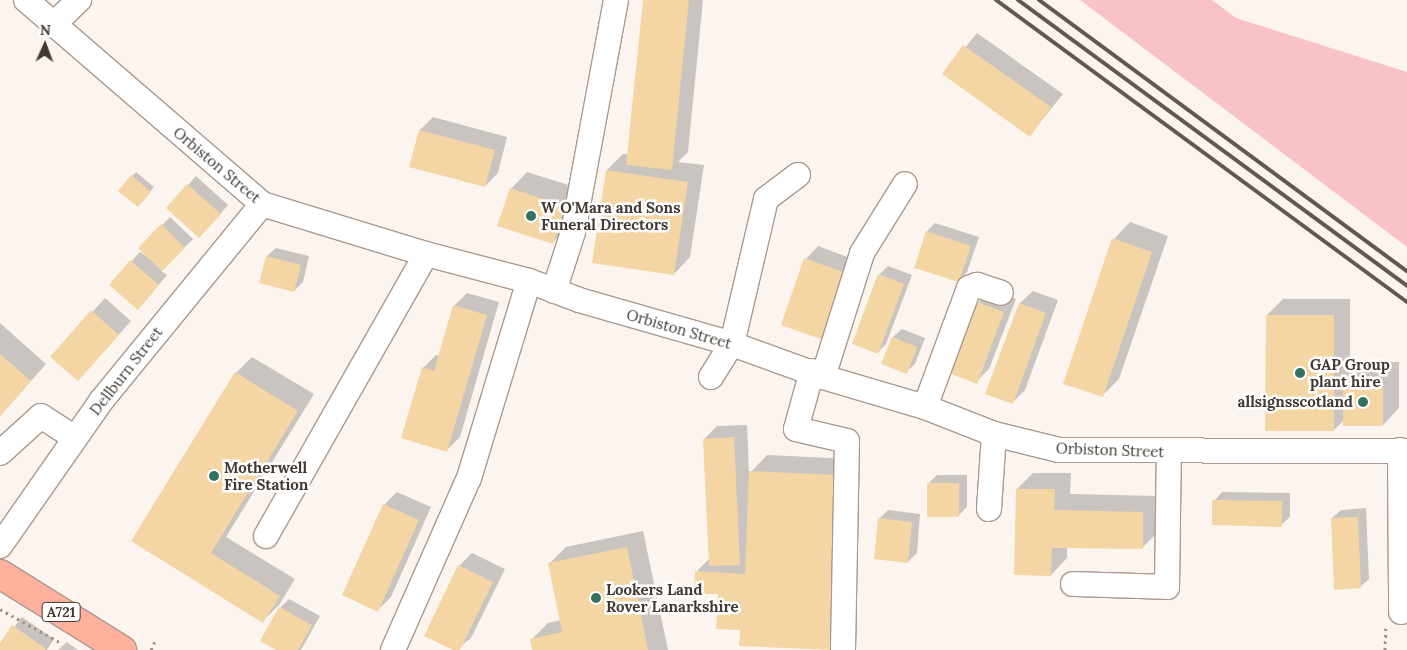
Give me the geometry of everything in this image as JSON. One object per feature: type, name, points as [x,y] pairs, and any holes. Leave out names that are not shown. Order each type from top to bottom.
[{"type":"main road","name":"A721","points":[[0,574],[122,650]]},
{"type":"street","name":"Orbiston Street","points":[[26,0],[262,204],[426,254],[529,280],[554,290],[732,344],[818,374],[925,407],[994,434],[1059,450],[1169,452],[1403,450]]},
{"type":"street","points":[[54,24],[79,0]]},
{"type":"street","points":[[554,290],[573,232],[616,0]]},
{"type":"street","points":[[711,377],[732,344],[766,199],[798,175]]},
{"type":"street","points":[[842,650],[847,441],[796,428],[818,374],[862,253],[906,184]]},
{"type":"street","name":"Dellburn Street","points":[[0,546],[101,401],[262,204]]},
{"type":"street","points":[[266,536],[426,254]]},
{"type":"street","points":[[393,650],[469,478],[529,280]]},
{"type":"street","points":[[925,407],[969,288],[977,284],[1001,293]]},
{"type":"street","points":[[0,453],[41,416],[75,438]]},
{"type":"street","points":[[989,509],[994,434]]},
{"type":"street","points":[[1401,612],[1404,566],[1403,450]]},
{"type":"street","points":[[1073,584],[1167,587],[1169,452]]},
{"type":"path","points":[[0,609],[65,646]]},
{"type":"path","points":[[152,650],[156,638]]},
{"type":"shaded area","points":[[1080,0],[1212,0],[1236,18],[1407,72],[1407,247]]},
{"type":"building","points":[[643,0],[689,0],[672,170],[626,165]]},
{"type":"building","points":[[963,45],[1051,107],[1030,137],[942,74]]},
{"type":"building","points":[[419,130],[495,150],[485,187],[409,167]]},
{"type":"building","points":[[606,170],[688,182],[674,275],[592,263]]},
{"type":"building","points":[[131,175],[151,192],[138,207],[118,191]]},
{"type":"building","points":[[187,184],[221,214],[199,238],[166,208]]},
{"type":"building","name":"W O'Mara and Sons Funeral Directors","points":[[510,188],[565,206],[553,244],[497,226]]},
{"type":"building","points":[[161,224],[185,248],[162,271],[138,248]]},
{"type":"building","points":[[926,231],[971,246],[959,282],[914,268]]},
{"type":"building","points":[[1112,238],[1152,252],[1103,397],[1063,384]]},
{"type":"building","points":[[266,256],[301,265],[294,292],[259,283]]},
{"type":"building","points":[[804,258],[846,273],[823,340],[781,325]]},
{"type":"building","points":[[130,260],[159,285],[138,310],[109,285]]},
{"type":"building","points":[[878,274],[904,284],[878,354],[852,344]]},
{"type":"building","points":[[977,302],[1004,312],[977,384],[949,373]]},
{"type":"building","points":[[1019,303],[1046,313],[1013,404],[985,394]]},
{"type":"building","points":[[453,305],[487,315],[447,452],[401,438],[422,367],[434,371]]},
{"type":"building","points":[[91,310],[119,335],[78,381],[50,357]]},
{"type":"building","name":"GAP Group plant hire","points":[[1266,315],[1334,315],[1334,431],[1265,431]]},
{"type":"building","points":[[892,337],[917,347],[907,374],[881,364]]},
{"type":"building","points":[[0,354],[31,381],[0,416]]},
{"type":"building","name":"Motherwell Fire Station","points":[[235,372],[298,411],[211,553],[280,596],[263,623],[131,541]]},
{"type":"building","name":"allsignsscotland","points":[[1343,378],[1383,378],[1383,426],[1343,426]]},
{"type":"building","points":[[734,437],[740,565],[709,566],[703,439]]},
{"type":"building","points":[[749,471],[838,475],[831,650],[739,646],[740,630],[716,629],[718,594],[694,594],[695,571],[745,574]]},
{"type":"building","points":[[927,483],[959,483],[959,517],[927,517]]},
{"type":"building","points":[[1016,489],[1055,489],[1054,510],[1143,512],[1143,549],[1052,548],[1051,576],[1014,575]]},
{"type":"building","points":[[1212,500],[1282,501],[1282,527],[1212,525]]},
{"type":"building","points":[[383,504],[419,520],[378,612],[342,595]]},
{"type":"building","points":[[1358,517],[1361,588],[1334,590],[1331,518]]},
{"type":"building","points":[[878,518],[912,522],[908,563],[874,559]]},
{"type":"building","name":"Lookers Land Rover Lanarkshire","points":[[627,547],[648,650],[532,650],[530,639],[562,632],[548,563]]},
{"type":"building","points":[[458,565],[493,582],[460,650],[453,650],[424,636]]},
{"type":"building","points":[[279,607],[312,625],[298,650],[276,650],[260,641]]},
{"type":"building","points":[[12,625],[46,649],[0,650],[0,643]]},
{"type":"railway","points":[[996,0],[1407,302]]},
{"type":"railway","points":[[1018,0],[1407,286]]},
{"type":"railway","points":[[1039,0],[1407,271]]},
{"type":"place","name":"W O'Mara and Sons Funeral Directors","points":[[531,216]]},
{"type":"place","name":"GAP Group plant hire","points":[[1300,373]]},
{"type":"place","name":"allsignsscotland","points":[[1363,402]]},
{"type":"place","name":"Motherwell Fire Station","points":[[214,476]]},
{"type":"place","name":"Lookers Land Rover Lanarkshire","points":[[596,598]]}]
